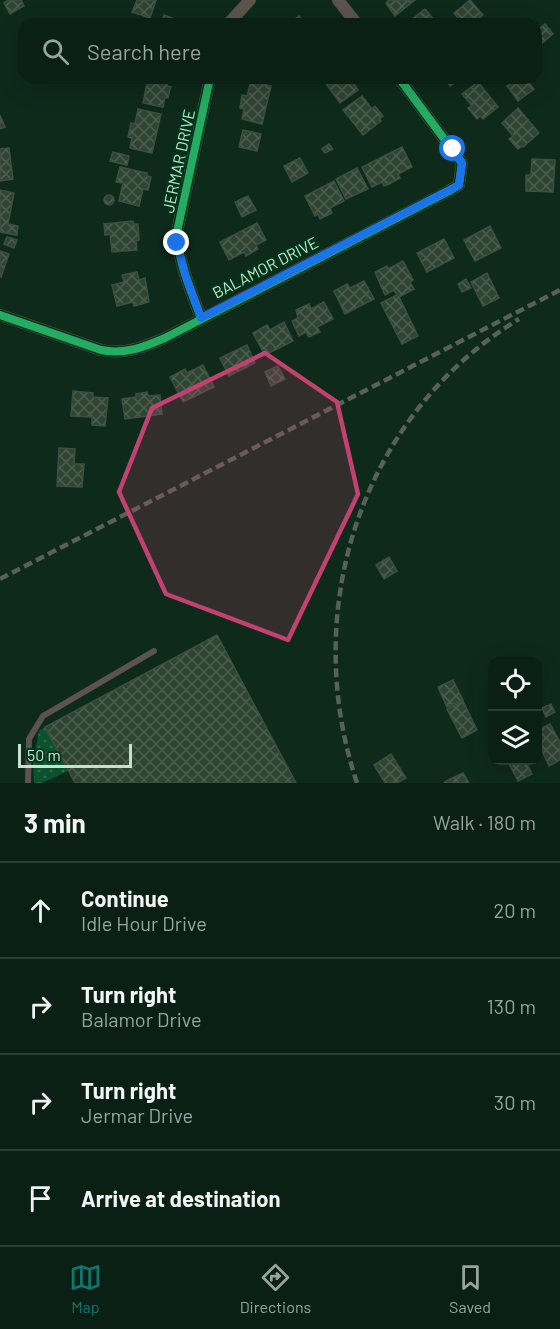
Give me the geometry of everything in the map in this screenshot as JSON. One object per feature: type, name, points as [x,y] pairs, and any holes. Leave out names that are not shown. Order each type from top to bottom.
[{"type":"street","points":[[234,18],[250,0]]},
{"type":"street","points":[[338,0],[352,18]]},
{"type":"street","name":"JERMAR DRIVE","points":[[201,318],[185,274],[177,232],[209,84]]},
{"type":"street","name":"BALAMOR DRIVE","points":[[0,315],[112,352],[130,352],[146,346],[449,191],[459,185],[462,163],[404,84]]},
{"type":"lane","points":[[28,783],[29,739],[43,716],[154,651]]},
{"type":"highlighted area","points":[[265,353],[337,402],[358,494],[288,640],[166,594],[119,492],[152,408]]},
{"type":"green space","points":[[45,727],[68,771],[42,783],[34,783],[33,761],[39,731]]},
{"type":"building","points":[[8,0],[21,0],[24,6],[10,14],[4,3]]},
{"type":"building","points":[[137,0],[156,0],[150,18],[132,12]]},
{"type":"building","points":[[389,0],[415,0],[395,16],[386,3]]},
{"type":"building","points":[[470,0],[483,15],[479,18],[458,18],[454,13]]},
{"type":"building","points":[[425,9],[432,18],[413,18]]},
{"type":"building","points":[[545,24],[553,34],[542,43],[542,26]]},
{"type":"building","points":[[147,84],[168,84],[167,86],[171,87],[168,98],[165,97],[163,107],[143,103]]},
{"type":"building","points":[[250,84],[271,86],[262,124],[242,119],[244,109],[240,108],[242,95],[247,96]]},
{"type":"building","points":[[326,84],[354,84],[358,90],[340,103]]},
{"type":"building","points":[[475,84],[480,84],[498,107],[483,119],[480,116],[477,119],[468,108],[472,106],[462,94]]},
{"type":"building","points":[[530,84],[534,89],[518,101],[507,86]]},
{"type":"building","points":[[362,96],[372,109],[375,106],[383,116],[379,119],[381,121],[363,135],[343,110]]},
{"type":"building","points":[[518,108],[539,133],[518,149],[509,139],[513,136],[502,123]]},
{"type":"building","points":[[138,109],[161,114],[152,153],[130,148],[132,138],[128,137],[131,123],[135,124]]},
{"type":"building","points":[[0,115],[5,127],[0,129]]},
{"type":"building","points":[[243,130],[261,134],[257,151],[239,147]]},
{"type":"building","points":[[329,144],[333,149],[325,153],[322,149]]},
{"type":"building","points":[[402,147],[412,167],[398,174],[400,178],[389,184],[384,186],[382,182],[372,187],[362,167]]},
{"type":"building","points":[[9,148],[13,179],[0,181],[0,149]]},
{"type":"building","points":[[113,152],[129,156],[127,165],[110,161]]},
{"type":"building","points":[[300,158],[308,173],[292,182],[284,166]]},
{"type":"building","points":[[532,159],[555,160],[553,192],[526,191],[526,175],[531,175]]},
{"type":"building","points":[[120,167],[147,173],[147,176],[151,177],[148,190],[143,189],[139,206],[119,201],[123,183],[116,182]]},
{"type":"building","points":[[357,168],[368,189],[346,199],[336,179]]},
{"type":"building","points":[[334,181],[344,201],[330,208],[332,213],[320,219],[318,214],[315,216],[305,196]]},
{"type":"building","points":[[0,190],[14,193],[8,224],[18,226],[17,235],[0,232]]},
{"type":"building","points":[[109,195],[113,196],[113,204],[109,205],[105,204],[104,200],[105,196]]},
{"type":"building","points":[[248,196],[256,210],[242,217],[235,202]]},
{"type":"building","points":[[133,221],[134,224],[138,224],[137,250],[112,252],[110,234],[105,235],[104,224]]},
{"type":"building","points":[[257,223],[266,240],[256,245],[258,249],[246,256],[244,252],[229,260],[220,242]]},
{"type":"building","points":[[490,226],[501,248],[475,261],[464,240]]},
{"type":"building","points":[[7,237],[17,240],[14,248],[4,244]]},
{"type":"building","points":[[444,239],[454,258],[427,272],[417,253]]},
{"type":"building","points":[[0,251],[9,254],[1,277],[0,276]]},
{"type":"building","points":[[403,261],[413,280],[410,282],[414,289],[399,297],[418,336],[402,344],[381,303],[397,295],[394,290],[385,295],[375,272],[387,266],[388,269]]},
{"type":"building","points":[[137,272],[139,280],[145,278],[149,302],[134,306],[133,302],[117,306],[112,285],[124,282],[122,275]]},
{"type":"building","points":[[487,273],[499,298],[483,306],[471,282]]},
{"type":"building","points":[[466,279],[471,288],[462,292],[458,284]]},
{"type":"building","points":[[364,281],[374,299],[345,314],[334,291],[347,284],[350,288]]},
{"type":"building","points":[[324,302],[333,319],[317,327],[320,332],[309,337],[306,332],[299,336],[292,321],[298,318],[296,310],[309,304],[311,309]]},
{"type":"building","points":[[284,322],[293,341],[265,355],[253,333],[267,325],[270,330]]},
{"type":"building","points":[[247,345],[255,363],[229,376],[220,358]]},
{"type":"building","points":[[203,365],[214,387],[183,402],[170,377],[185,369],[187,373]]},
{"type":"building","points":[[278,366],[285,379],[271,386],[265,372]]},
{"type":"building","points":[[73,391],[93,393],[93,397],[108,398],[105,426],[92,425],[92,417],[71,416]]},
{"type":"building","points":[[147,392],[148,396],[160,395],[162,414],[125,419],[122,399],[136,397],[136,394]]},
{"type":"building","points":[[59,448],[75,449],[74,464],[84,464],[82,487],[57,486]]},
{"type":"building","points":[[389,557],[397,571],[384,579],[376,565]]},
{"type":"building","points":[[217,635],[296,783],[75,783],[45,727]]},
{"type":"building","points":[[453,680],[463,700],[447,707],[438,687]]},
{"type":"building","points":[[463,701],[477,730],[462,738],[447,709]]},
{"type":"building","points":[[551,704],[555,712],[546,717],[542,708]]},
{"type":"building","points":[[550,724],[560,742],[560,760],[549,766],[542,751],[542,728]]},
{"type":"building","points":[[391,754],[406,778],[397,783],[385,783],[374,765]]},
{"type":"building","points":[[510,765],[528,765],[532,774],[518,781]]},
{"type":"building","points":[[463,773],[469,783],[444,783],[446,781]]},
{"type":"railway","points":[[0,579],[560,290]]},
{"type":"railway","points":[[357,783],[341,717],[336,651],[341,585],[357,522],[383,462],[419,408],[464,359],[519,319]]},
{"type":"cycle path","points":[[201,318],[182,265],[177,232],[209,84]]},
{"type":"cycle path","points":[[0,315],[101,350],[118,352],[134,349],[165,338],[449,191],[459,185],[462,163],[403,84]]},
{"type":"route","points":[[177,243],[185,274],[201,318],[459,185],[462,163],[453,149]]}]
